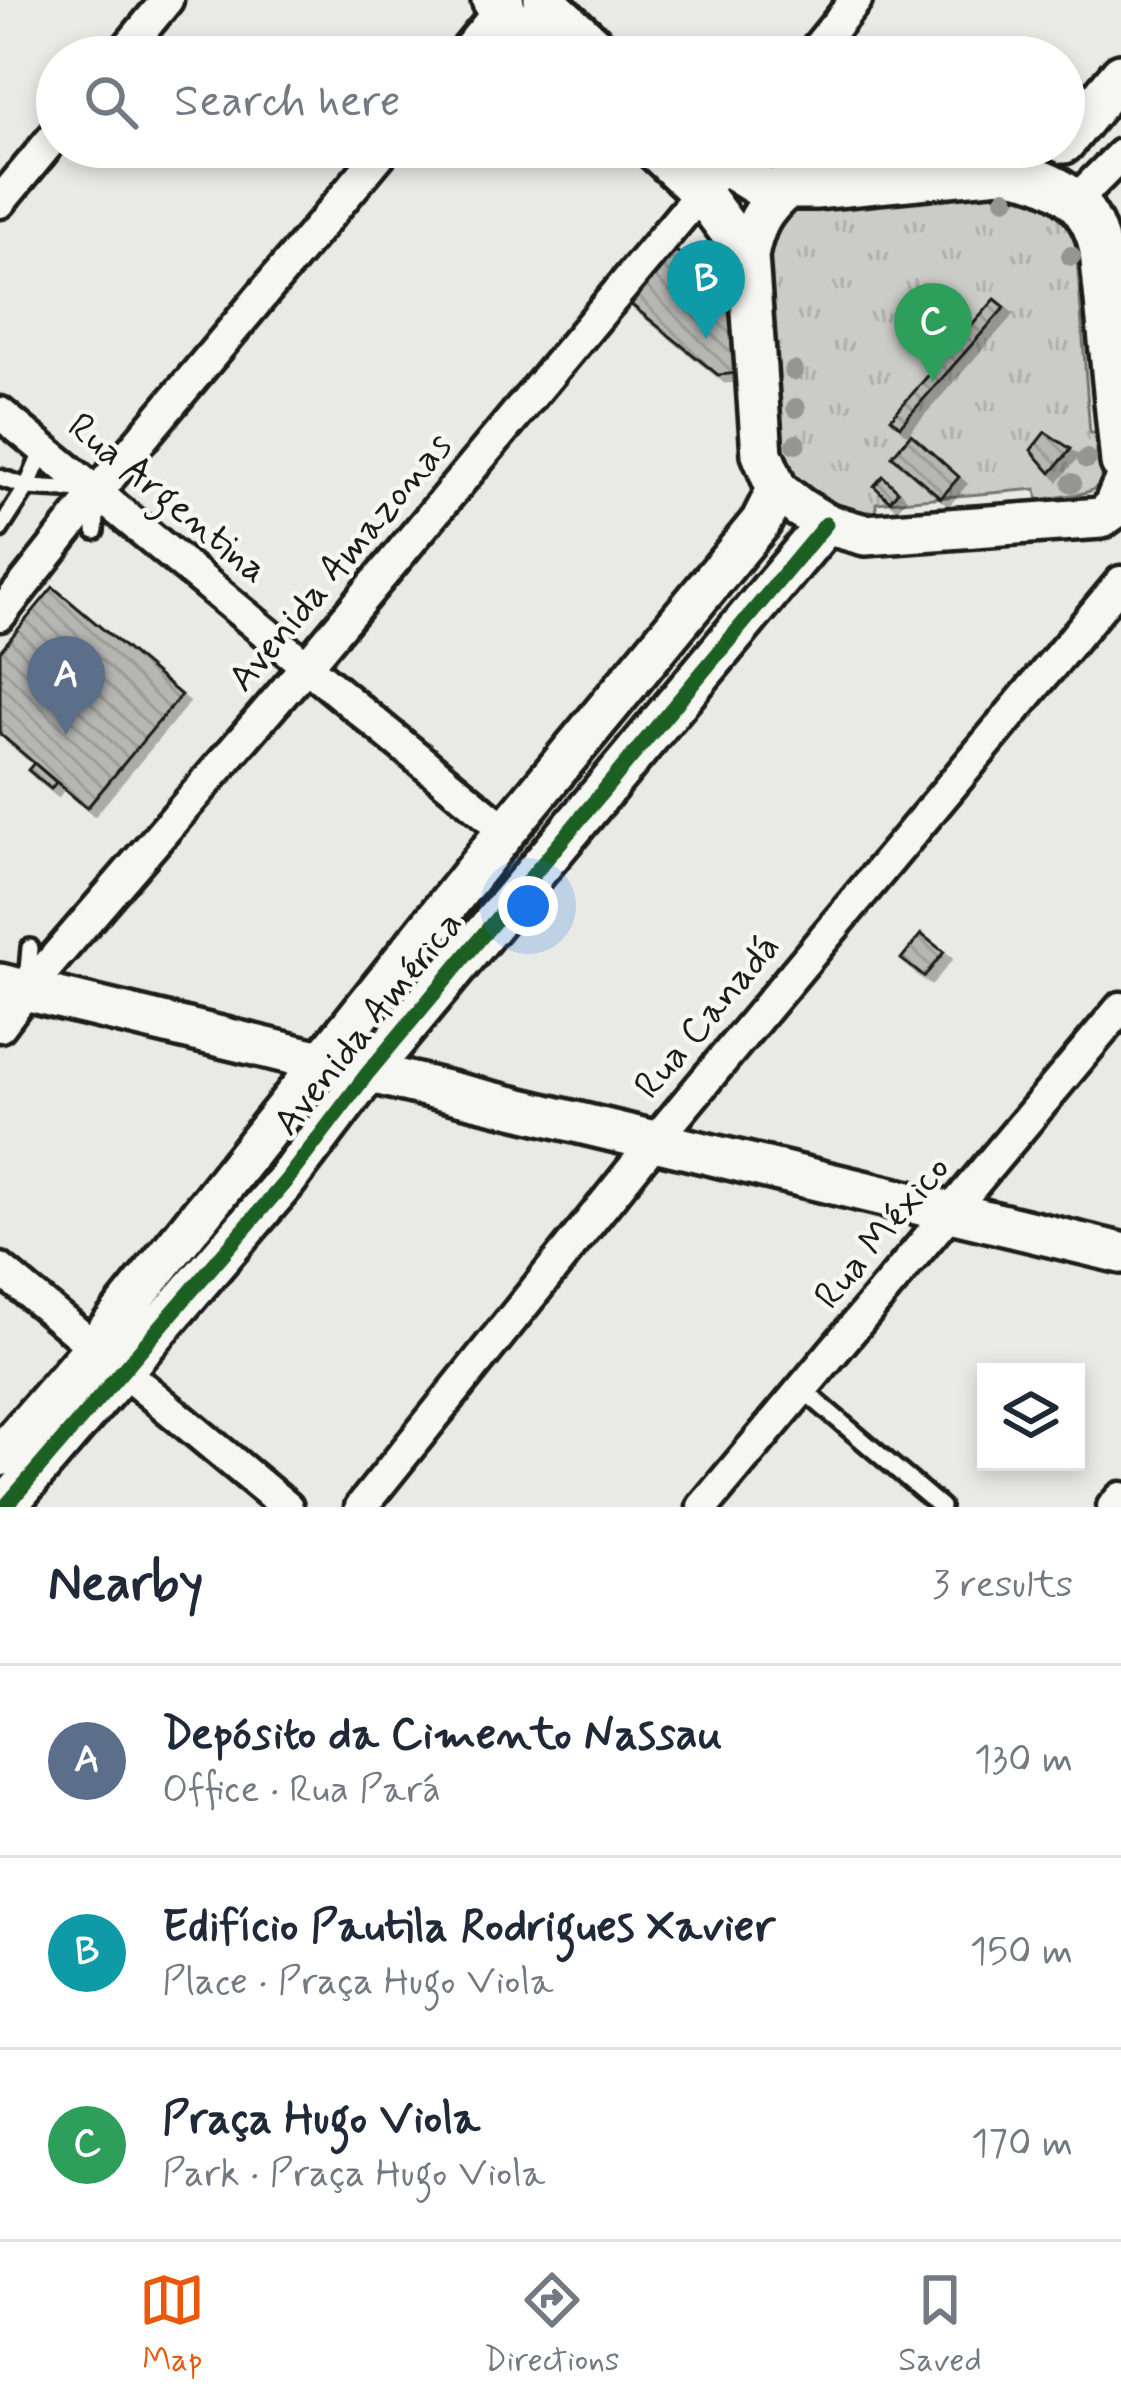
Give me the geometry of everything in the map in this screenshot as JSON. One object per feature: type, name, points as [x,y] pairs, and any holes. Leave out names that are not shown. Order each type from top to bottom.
[{"type":"street","points":[[137,36],[167,0]]},
{"type":"street","points":[[544,0],[583,36]]},
{"type":"street","points":[[827,36],[856,0]]},
{"type":"street","points":[[477,36],[501,3],[534,36]]},
{"type":"street","points":[[1085,117],[1121,74]]},
{"type":"street","points":[[1076,200],[1121,155]]},
{"type":"street","points":[[0,202],[36,158]]},
{"type":"street","points":[[0,616],[98,491],[368,168]]},
{"type":"street","name":"Avenida Amazonas","points":[[0,1026],[13,987],[307,665],[713,168]]},
{"type":"street","points":[[719,168],[748,256]]},
{"type":"street","points":[[726,168],[763,189],[786,189],[1016,168]]},
{"type":"street","points":[[1000,171],[1027,174],[1076,200],[1095,223],[1121,462]]},
{"type":"street","points":[[786,189],[753,227],[748,256],[762,454],[778,490],[826,524],[865,536],[1101,518],[1112,510],[1121,489]]},
{"type":"street","name":"Rua Argentina","points":[[0,413],[506,831]]},
{"type":"street","name":"Avenida América","points":[[5,1507],[325,1061],[506,831],[761,522],[778,490]]},
{"type":"street","points":[[1080,518],[1121,538]]},
{"type":"street","name":"Avenida América","points":[[0,1456],[109,1359],[285,1182],[367,1074],[826,524]]},
{"type":"street","name":"Rua Canadá","points":[[362,1507],[655,1141],[1121,582]]},
{"type":"street","points":[[13,987],[1121,1253]]},
{"type":"street","name":"Rua México","points":[[703,1507],[1121,1008]]},
{"type":"street","points":[[0,1270],[287,1507]]},
{"type":"street","points":[[1113,1507],[1121,1498]]},
{"type":"lane","points":[[0,531],[44,448]]},
{"type":"lane","points":[[0,478],[27,487],[98,491],[95,531]]},
{"type":"lane","points":[[13,987],[30,948]]},
{"type":"lane","points":[[802,1389],[941,1507]]},
{"type":"green space","points":[[1010,187],[1069,213],[1086,256],[1077,258],[1090,433],[1099,433],[1100,481],[1087,492],[1038,500],[1036,489],[876,503],[876,514],[852,517],[832,512],[782,470],[774,438],[783,436],[771,271],[762,272],[763,221],[810,200],[812,210]]},
{"type":"building","points":[[667,244],[711,278],[708,284],[736,305],[740,373],[718,375],[623,298]]},
{"type":"building","points":[[995,299],[1005,307],[900,426],[891,418]]},
{"type":"building","points":[[1045,432],[1071,449],[1051,473],[1031,450]]},
{"type":"building","points":[[911,434],[959,477],[941,498],[892,456]]},
{"type":"building","points":[[883,476],[898,491],[890,501],[874,486]]},
{"type":"building","points":[[53,587],[181,695],[87,808],[0,734],[0,651]]},
{"type":"building","points":[[34,763],[56,782],[51,789],[28,770]]},
{"type":"building","points":[[921,934],[944,952],[924,977],[901,959]]},
{"type":"cycle path","points":[[5,1507],[285,1182],[367,1074],[826,524]]},
{"type":"place","name":"Edifício Pautila Rodrigues Xavier","points":[[706,339]]},
{"type":"place","name":"Praça Hugo Viola","points":[[933,382]]},
{"type":"place","name":"Depósito da Cimento Nassau","points":[[66,735]]}]
